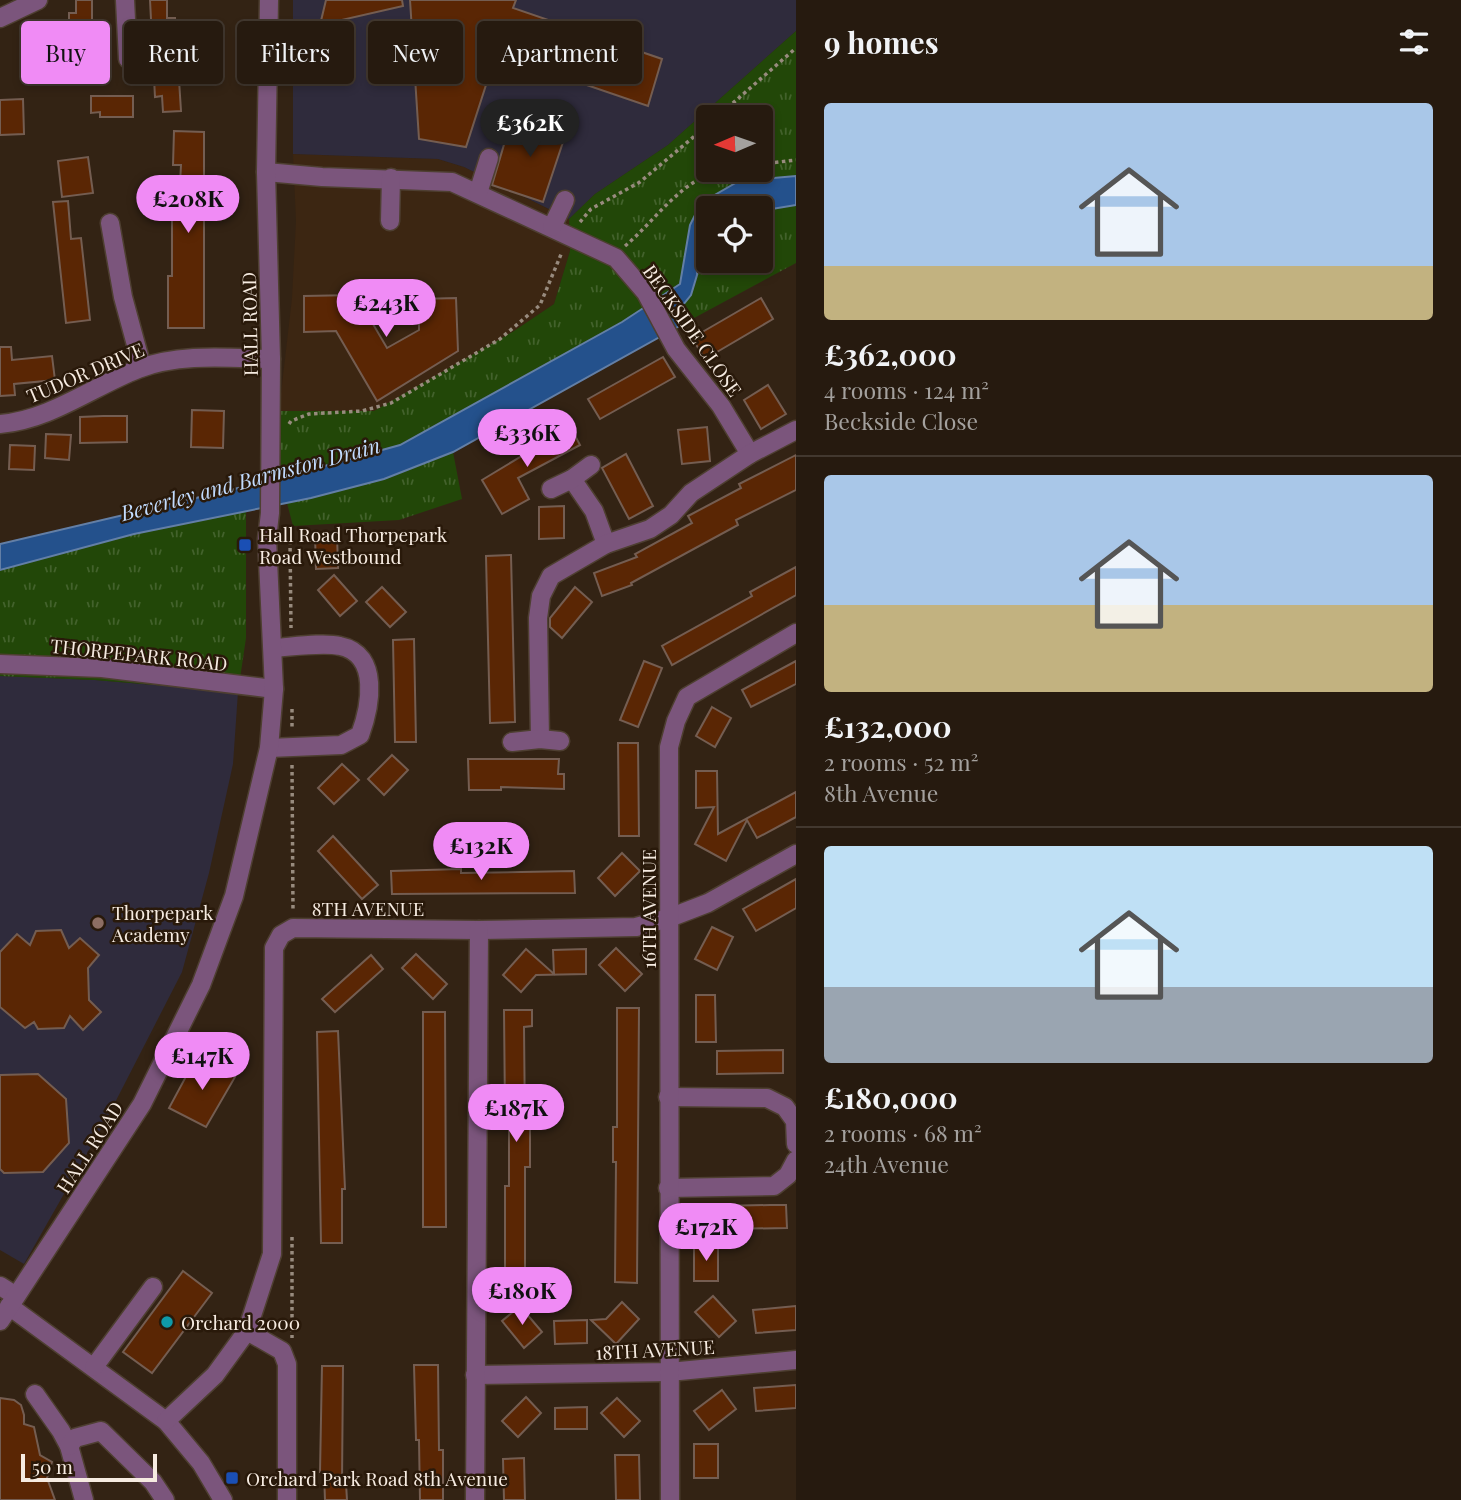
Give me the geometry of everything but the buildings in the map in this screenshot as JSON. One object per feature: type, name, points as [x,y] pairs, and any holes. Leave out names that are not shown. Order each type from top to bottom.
[{"type":"street","points":[[0,18],[38,0]]},
{"type":"street","points":[[125,0],[126,21]]},
{"type":"street","name":"HALL ROAD","points":[[8,1308],[142,1104],[201,985],[234,896],[269,748],[274,689],[267,538],[270,513],[271,359],[267,172],[269,0]]},
{"type":"street","points":[[478,193],[489,158]]},
{"type":"street","name":"BECKSIDE CLOSE","points":[[267,172],[452,182],[613,257],[646,293],[676,349],[721,406],[750,453]]},
{"type":"street","points":[[390,221],[391,178]]},
{"type":"street","points":[[561,231],[565,200]]},
{"type":"street","points":[[110,223],[123,297],[142,367]]},
{"type":"street","name":"TUDOR DRIVE","points":[[0,425],[44,415],[142,367],[189,358],[271,359]]},
{"type":"street","points":[[540,739],[538,618],[541,596],[551,576],[606,544],[650,529],[671,515],[691,493],[750,453],[796,430]]},
{"type":"street","points":[[551,489],[572,479],[591,465]]},
{"type":"street","points":[[572,479],[594,511],[606,544]]},
{"type":"street","name":"16TH AVENUE","points":[[670,1500],[669,747],[676,721],[687,697],[796,633]]},
{"type":"street","points":[[269,748],[341,745],[360,735],[368,714],[369,671],[357,653],[340,646],[273,648]]},
{"type":"street","name":"THORPEPARK ROAD","points":[[0,664],[102,668],[274,689]]},
{"type":"street","points":[[512,742],[540,739],[560,741]]},
{"type":"street","name":"8TH AVENUE","points":[[166,1421],[215,1375],[247,1331],[272,1254],[274,948],[281,935],[293,928],[479,930],[636,927],[708,903],[796,854]]},
{"type":"street","points":[[475,1500],[479,930]]},
{"type":"street","points":[[668,1097],[767,1098],[785,1107],[795,1121],[796,1144]]},
{"type":"street","points":[[668,1188],[774,1186],[788,1175],[796,1160]]},
{"type":"street","points":[[0,1286],[8,1308],[166,1421],[201,1463],[223,1500]]},
{"type":"street","points":[[94,1367],[153,1287]]},
{"type":"street","points":[[247,1331],[282,1351],[287,1364],[287,1500]]},
{"type":"street","name":"18TH AVENUE","points":[[475,1375],[669,1372],[796,1360]]},
{"type":"street","points":[[35,1394],[69,1446],[84,1500]]},
{"type":"street","points":[[69,1446],[75,1438],[101,1431],[153,1482],[165,1500]]},
{"type":"path","points":[[731,105],[796,48]]},
{"type":"path","points":[[287,429],[291,421],[309,414],[362,411],[391,403],[500,339],[540,306],[561,231],[591,209],[640,181],[696,135]]},
{"type":"path","points":[[774,163],[796,160]]},
{"type":"path","points":[[613,257],[678,194],[696,181]]},
{"type":"shaded area","points":[[293,0],[796,0],[796,31],[713,105],[696,105],[696,120],[668,145],[595,194],[569,219],[464,167],[438,159],[293,154],[293,84],[354,84],[354,21],[293,21]]},
{"type":"shaded area","points":[[293,154],[438,159],[464,167],[569,219],[570,251],[554,304],[514,331],[374,411],[279,411],[292,298],[296,221]]},
{"type":"shaded area","name":"Thorpepark Academy","points":[[0,676],[95,680],[238,692],[233,764],[209,873],[182,972],[105,1122],[24,1264],[0,1250]]},
{"type":"green space","points":[[796,31],[796,176],[774,178],[774,105],[713,105]]},
{"type":"green space","points":[[696,120],[696,182],[737,182],[713,196],[696,196],[696,222],[680,284],[622,322],[400,445],[281,478],[279,411],[374,411],[514,331],[554,304],[570,251],[569,219],[595,194],[668,145]]},
{"type":"green space","points":[[796,205],[796,263],[683,324],[679,310],[695,286],[697,273],[773,273],[773,209]]},
{"type":"green space","points":[[453,452],[462,499],[399,520],[293,526],[287,503],[384,479]]},
{"type":"green space","points":[[246,511],[246,638],[238,692],[95,680],[0,676],[0,570],[134,534]]},
{"type":"water","points":[[796,176],[796,205],[773,209],[773,196],[713,196],[737,182],[774,182],[774,178]]},
{"type":"water","points":[[696,213],[697,275],[691,295],[679,310],[683,324],[453,452],[384,479],[311,498],[134,534],[0,570],[0,544],[281,478],[400,445],[622,322],[680,284],[690,225]]},
{"type":"place","name":"Hall Road Thorpepark Road Westbound","points":[[245,545]]},
{"type":"place","name":"Thorpepark Academy","points":[[98,923]]},
{"type":"place","name":"Orchard 2000","points":[[167,1322]]},
{"type":"place","name":"Orchard Park Road 8th Avenue","points":[[232,1478]]},
{"type":"water label","name":"Beverley and Barmston Drain","points":[[250,478]]}]
